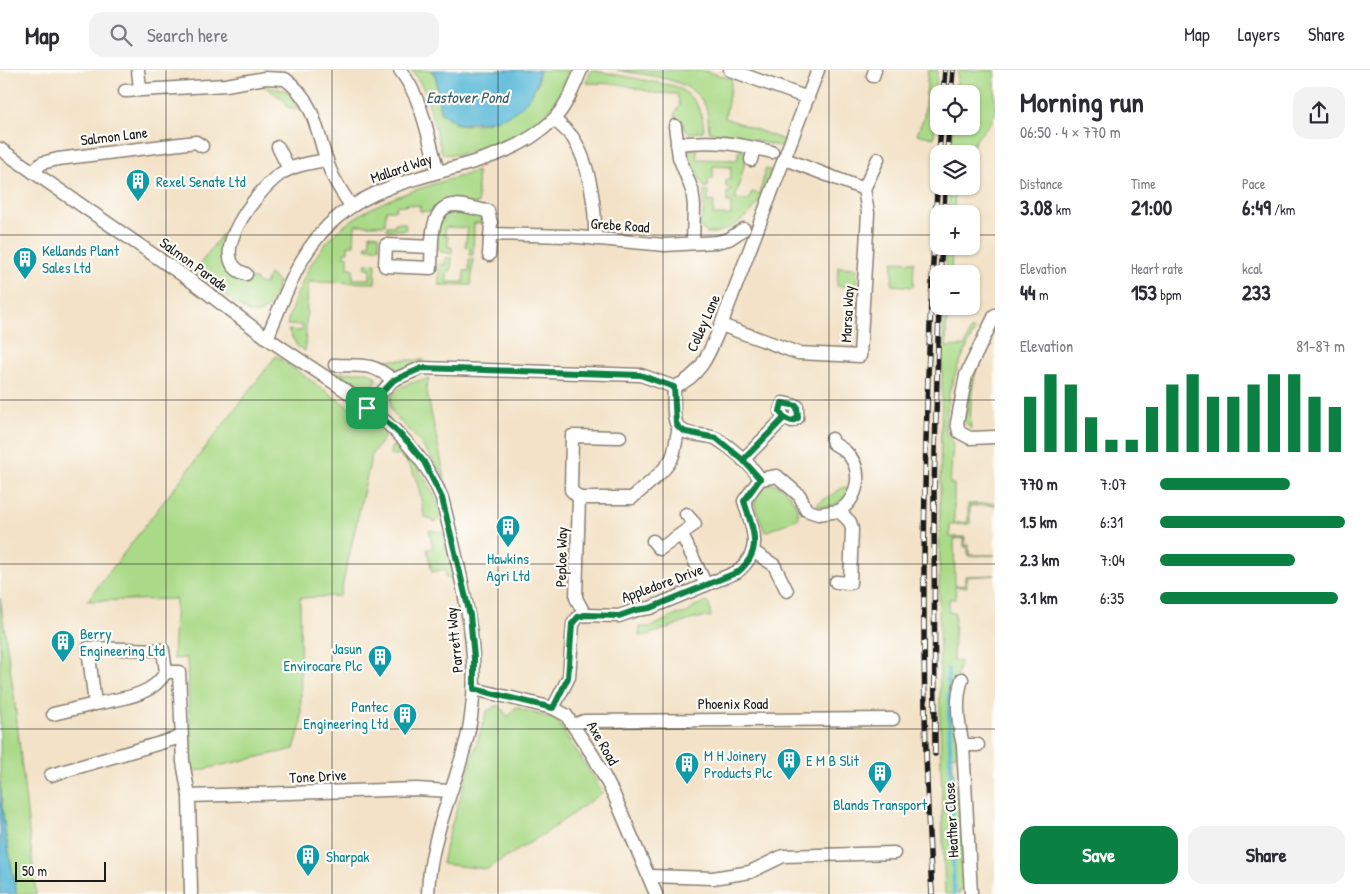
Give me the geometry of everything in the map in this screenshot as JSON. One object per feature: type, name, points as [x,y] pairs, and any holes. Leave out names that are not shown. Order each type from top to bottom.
[{"type":"street","points":[[138,70],[140,89]]},
{"type":"street","points":[[400,70],[414,89],[419,102],[438,172]]},
{"type":"street","name":"Mallard Way","points":[[267,338],[309,248],[332,222],[350,206],[383,189],[521,144],[554,119],[566,102],[581,70]]},
{"type":"street","points":[[730,70],[808,98]]},
{"type":"street","name":"Colley Lane","points":[[674,387],[698,371],[708,358],[818,70]]},
{"type":"street","points":[[125,90],[226,85],[264,78],[286,79],[302,96],[313,116],[336,182],[350,206]]},
{"type":"street","points":[[554,119],[570,134],[581,155],[593,198],[595,239]]},
{"type":"street","points":[[675,126],[679,156],[692,190],[694,205],[693,243]]},
{"type":"street","points":[[677,144],[707,140],[753,154],[772,152]]},
{"type":"street","name":"Salmon Lane","points":[[33,172],[42,163],[58,159],[196,142],[202,146]]},
{"type":"street","points":[[278,147],[289,169]]},
{"type":"street","name":"Salmon Parade","points":[[0,149],[189,279],[267,338],[367,408]]},
{"type":"street","points":[[785,159],[864,190],[878,159]]},
{"type":"street","points":[[246,274],[236,271],[230,264],[232,237],[240,221],[270,182],[289,169],[327,160]]},
{"type":"street","name":"Marsa Way","points":[[721,325],[798,353],[860,356],[868,213],[864,190]]},
{"type":"street","points":[[432,247],[437,217],[444,208],[453,205],[488,211],[491,234],[489,255]]},
{"type":"street","name":"Grebe Road","points":[[491,234],[665,244],[729,239],[744,229]]},
{"type":"street","points":[[995,315],[966,375],[957,428],[962,435],[970,438],[995,437]]},
{"type":"street","points":[[335,365],[373,366],[380,368],[394,380]]},
{"type":"street","points":[[367,408],[394,380],[412,371],[436,368],[536,373],[640,375],[674,387],[676,423],[679,428],[686,432],[716,438],[743,460],[760,479]]},
{"type":"street","name":"Parrett Way","points":[[367,408],[388,423],[408,442],[428,469],[442,498],[470,615],[474,658],[474,689],[469,730],[449,791],[432,854],[428,894]]},
{"type":"street","points":[[743,460],[784,418]]},
{"type":"street","points":[[579,498],[632,498],[668,464],[674,455],[674,440],[679,428]]},
{"type":"street","name":"Peploe Way","points":[[585,615],[576,598],[579,498],[570,490],[572,436],[620,437]]},
{"type":"street","points":[[787,591],[774,565],[754,552],[756,540],[744,501],[760,479],[777,476],[800,496],[806,510],[818,514],[839,511],[851,501],[856,489],[856,469],[850,457],[832,443],[832,439]]},
{"type":"street","points":[[836,582],[850,582],[852,529],[850,522],[839,511]]},
{"type":"street","points":[[653,542],[660,548],[682,535],[695,524],[686,514]]},
{"type":"street","points":[[682,535],[706,585]]},
{"type":"street","name":"Appledore Drive","points":[[585,615],[619,616],[636,610],[650,608],[738,572],[747,564],[754,552]]},
{"type":"street","points":[[553,708],[568,678],[572,624],[578,617],[585,615]]},
{"type":"street","points":[[53,714],[144,693],[159,684],[166,672],[163,650],[88,648],[95,704]]},
{"type":"street","points":[[166,672],[179,672],[182,762],[188,796],[191,894]]},
{"type":"street","name":"Heather Close","points":[[962,679],[958,701],[959,729],[963,745],[971,894]]},
{"type":"street","name":"Axe Road","points":[[474,689],[553,708],[566,715],[574,725],[614,795],[656,894]]},
{"type":"street","name":"Phoenix Road","points":[[574,725],[584,720],[893,719]]},
{"type":"street","points":[[51,774],[181,737]]},
{"type":"street","points":[[963,745],[978,745]]},
{"type":"street","name":"Tone Drive","points":[[188,796],[417,789],[449,791]]},
{"type":"street","points":[[649,876],[713,878],[750,872],[783,856],[894,853]]},
{"type":"green space","points":[[412,70],[431,70],[436,77],[440,112],[455,123],[463,125],[487,123],[538,84],[539,70],[569,70],[554,103],[546,115],[534,126],[493,145],[451,155],[442,153],[425,91]]},
{"type":"green space","points":[[591,70],[675,86],[696,103],[704,129],[702,132],[689,133],[684,129],[683,121],[676,121],[675,113],[680,105],[677,94],[655,93],[619,84],[586,83]]},
{"type":"green space","points":[[617,70],[701,70],[732,79],[725,118],[784,140],[781,147],[732,135],[709,132],[708,115],[705,105],[698,95],[689,88],[666,79]]},
{"type":"green space","points":[[928,70],[937,70],[936,85],[930,85],[930,135],[934,135],[934,138],[917,134],[924,117]]},
{"type":"green space","points":[[958,70],[995,70],[995,114],[980,135],[980,85],[957,85]]},
{"type":"green space","points":[[264,86],[287,91],[299,110],[287,107],[285,101]]},
{"type":"green space","points":[[952,135],[980,135],[973,145],[952,145]]},
{"type":"green space","points":[[690,149],[697,149],[697,159],[738,160],[738,152],[743,150],[746,156],[735,199],[748,201],[752,192],[760,194],[765,169],[771,170],[761,200],[744,218],[730,228],[715,233],[707,233],[701,228],[699,223],[703,216],[704,191],[708,191],[708,202],[714,201],[713,215],[731,215],[731,202],[727,202],[727,192],[730,192],[730,188],[726,187],[726,180],[730,180],[731,167],[713,166],[713,179],[708,179],[708,187],[704,187],[688,157]]},
{"type":"green space","points":[[477,171],[478,204],[443,203],[430,212],[420,211],[420,206],[397,205],[396,210],[386,210],[385,225],[355,225],[354,245],[348,245],[348,252],[344,252],[344,256],[348,256],[348,268],[353,268],[353,279],[370,279],[370,268],[365,268],[366,263],[376,264],[375,283],[308,282],[305,351],[297,346],[288,330],[302,331],[302,325],[287,325],[291,310],[315,258],[332,237],[352,220],[398,196]]},
{"type":"green space","points":[[949,195],[955,195],[954,205],[949,205]]},
{"type":"green space","points":[[452,210],[480,216],[482,223],[474,223],[473,255],[469,255],[470,248],[465,247],[468,228],[445,227],[445,236],[448,236],[448,247],[452,247],[452,254],[438,251],[440,223]]},
{"type":"green space","points":[[232,221],[224,253],[224,262],[227,269],[239,279],[255,279],[259,283],[265,284],[269,274],[279,282],[269,305],[261,312],[248,312],[193,273]]},
{"type":"green space","points":[[395,223],[405,223],[406,230],[387,230],[387,226],[395,226]]},
{"type":"green space","points":[[370,234],[379,235],[379,248],[366,248],[366,245],[370,245]]},
{"type":"green space","points":[[946,255],[952,255],[951,265],[946,265]]},
{"type":"green space","points":[[445,258],[452,258],[451,271],[447,271],[447,282],[464,282],[464,271],[469,271],[469,259],[473,259],[471,285],[439,285],[439,264],[445,265]]},
{"type":"green space","points":[[893,261],[914,262],[913,287],[892,285]]},
{"type":"green space","points":[[838,267],[857,268],[856,287],[837,286]]},
{"type":"green space","points":[[944,315],[947,315],[946,347],[965,346],[970,330],[975,330],[958,366],[949,392],[945,426],[947,436],[953,443],[950,484],[954,484],[954,523],[968,522],[968,504],[995,503],[995,505],[970,506],[970,524],[950,525],[950,537],[965,537],[965,545],[969,545],[969,555],[995,555],[968,556],[968,547],[964,547],[964,538],[954,539],[955,586],[965,585],[965,576],[995,575],[966,577],[967,587],[955,587],[956,599],[949,599],[949,613],[955,613],[953,660],[960,662],[954,691],[957,751],[956,755],[952,756],[955,789],[959,792],[960,803],[964,888],[959,891],[959,894],[945,894],[939,600]]},
{"type":"green space","points":[[986,347],[989,349],[983,355],[975,374],[971,429],[964,421],[972,377]]},
{"type":"green space","points":[[276,356],[384,432],[384,438],[372,454],[340,596],[300,598],[301,725],[294,749],[192,772],[187,658],[173,659],[176,599],[87,601]]},
{"type":"green space","points":[[380,360],[424,360],[399,370]]},
{"type":"green space","points":[[368,372],[376,377],[376,382],[365,388],[355,387],[335,373]]},
{"type":"green space","points":[[429,379],[426,388],[445,479],[414,434],[397,418],[390,401],[393,395],[405,385]]},
{"type":"green space","points":[[394,446],[401,447],[420,471],[432,491],[439,511],[439,519],[435,522],[424,516],[417,483],[410,468],[399,454],[390,456],[391,448]]},
{"type":"green space","points":[[771,483],[782,488],[791,496],[799,518],[765,532],[754,504],[759,491]]},
{"type":"green space","points":[[844,487],[848,489],[841,501],[832,505],[817,506],[818,503]]},
{"type":"green space","points":[[429,530],[442,532],[445,535],[455,577],[446,578],[445,569],[432,572],[427,549],[433,548]]},
{"type":"green space","points":[[0,598],[14,695],[36,894],[17,894],[5,832],[0,782]]},
{"type":"green space","points":[[706,602],[709,604],[711,617],[686,621],[639,636],[640,627],[650,627],[676,615],[687,613],[697,605]]},
{"type":"green space","points":[[499,705],[508,717],[516,707],[556,720],[603,792],[547,832],[487,869],[442,864],[447,840],[487,711]]},
{"type":"water","name":"Eastover Pond","points":[[431,70],[539,70],[539,72],[532,94],[518,110],[498,119],[461,124],[454,122],[440,112],[436,77]]},
{"type":"water","points":[[0,782],[5,832],[17,894],[0,894]]},
{"type":"waterway","points":[[948,669],[954,894]]},
{"type":"railway","points":[[944,85],[945,70]]},
{"type":"railway","points":[[952,85],[953,70]]},
{"type":"railway","points":[[940,135],[940,145]]},
{"type":"railway","points":[[948,135],[948,145]]},
{"type":"railway","points":[[932,894],[925,710],[924,527],[929,343],[937,195]]},
{"type":"railway","points":[[944,205],[945,195]]},
{"type":"railway","points":[[941,255],[941,265]]},
{"type":"railway","points":[[935,754],[934,489],[939,315]]},
{"type":"place","name":"Rexel Senate Ltd","points":[[138,202]]},
{"type":"place","name":"Kellands Plant Sales Ltd","points":[[25,280]]},
{"type":"place","name":"Hawkins Agri Ltd","points":[[508,548]]},
{"type":"place","name":"Berry Engineering Ltd","points":[[63,663]]},
{"type":"place","name":"Jasun Envirocare Plc","points":[[380,678]]},
{"type":"place","name":"Pantec Engineering Ltd","points":[[405,736]]},
{"type":"place","name":"E M B Slit","points":[[789,781]]},
{"type":"place","name":"M H Joinery Products Plc","points":[[687,785]]},
{"type":"place","name":"Blands Transport","points":[[880,794]]},
{"type":"place","name":"Sharpak","points":[[308,877]]},
{"type":"route","points":[[367,408],[388,423],[408,442],[424,462],[442,498],[470,615],[474,658],[474,689],[553,708],[568,678],[572,624],[578,617],[585,615],[619,616],[636,610],[650,608],[738,572],[747,564],[754,552],[756,540],[744,501],[760,479],[755,471],[743,460],[784,418],[792,421],[798,418],[797,406],[782,403],[780,411],[784,418],[743,460],[716,438],[686,432],[679,428],[676,423],[674,387],[659,380],[640,375],[422,368],[403,374],[394,380],[367,408]]}]
